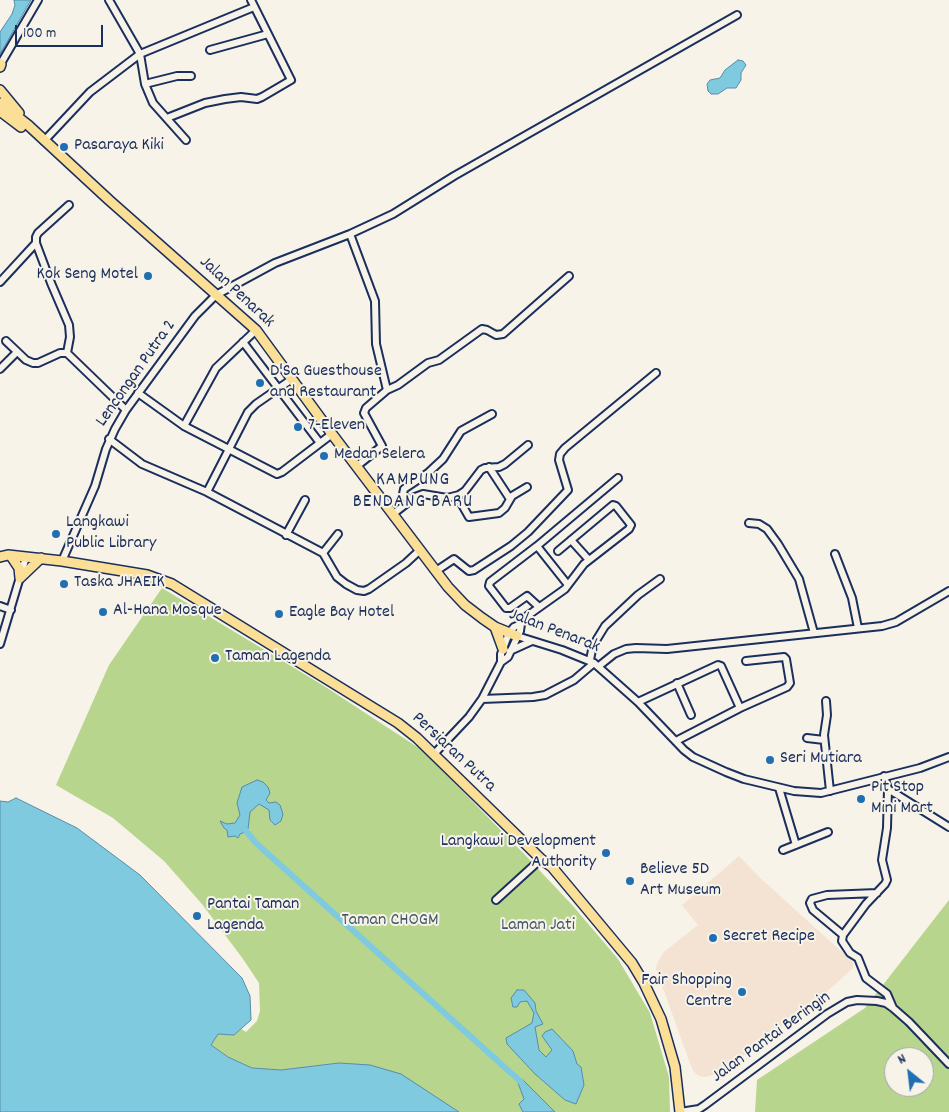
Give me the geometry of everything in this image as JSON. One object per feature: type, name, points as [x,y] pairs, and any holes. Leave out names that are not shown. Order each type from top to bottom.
[{"type":"main road","points":[[0,90],[28,126]]},
{"type":"main road","name":"Jalan Penarak","points":[[0,103],[256,330],[436,572],[461,601],[495,627],[513,635]]},
{"type":"main road","points":[[0,111],[36,140],[47,144]]},
{"type":"main road","points":[[5,554],[19,568],[20,578]]},
{"type":"main road","name":"Persiaran Putra","points":[[5,554],[146,575],[172,584],[398,723],[435,753],[541,859],[552,867],[632,963],[662,1019],[675,1066],[680,1112]]},
{"type":"main road","points":[[20,578],[41,558]]},
{"type":"main road","points":[[495,627],[507,650]]},
{"type":"street","points":[[0,65],[38,0]]},
{"type":"street","points":[[109,0],[140,54],[145,84],[153,103],[186,140]]},
{"type":"street","points":[[167,118],[205,103],[241,97],[257,99],[291,80],[251,0]]},
{"type":"street","points":[[47,144],[90,92],[140,54],[254,7]]},
{"type":"street","name":"Lencongan Putra 2","points":[[62,561],[95,486],[110,439],[126,410],[195,316],[216,294],[275,263],[350,234],[393,214],[454,176],[737,14]]},
{"type":"street","points":[[210,50],[268,34]]},
{"type":"street","points":[[145,84],[177,76],[191,76]]},
{"type":"street","points":[[67,354],[70,337],[69,325],[50,283],[36,243],[38,233],[69,205]]},
{"type":"street","points":[[350,234],[375,301],[376,344],[387,390]]},
{"type":"street","points":[[0,282],[36,243]]},
{"type":"street","points":[[357,466],[382,446],[364,413],[366,408],[387,390],[398,385],[428,363],[439,360],[482,329],[496,336],[503,334],[569,276]]},
{"type":"street","points":[[184,426],[216,368],[256,330]]},
{"type":"street","points":[[6,341],[17,352],[33,363],[38,363],[60,353],[67,354],[126,410]]},
{"type":"street","points":[[243,342],[320,443]]},
{"type":"street","points":[[0,369],[17,352]]},
{"type":"street","points":[[436,572],[454,559],[469,571],[474,570],[511,546],[528,532],[568,490],[560,467],[560,454],[656,373]]},
{"type":"street","points":[[207,492],[248,412],[256,404],[292,379]]},
{"type":"street","points":[[138,393],[184,426],[277,474],[332,434]]},
{"type":"street","points":[[408,501],[404,494],[404,489],[428,473],[443,459],[461,431],[492,414]]},
{"type":"street","points":[[110,439],[142,464],[207,492],[323,553],[337,577],[346,584],[364,591],[406,563],[420,550]]},
{"type":"street","points":[[393,514],[408,501],[423,494],[447,498],[457,496],[465,491],[481,470],[505,464],[528,445]]},
{"type":"street","points":[[489,467],[510,499]]},
{"type":"street","points":[[539,607],[527,596],[510,608],[506,608],[489,586],[490,582],[537,546],[618,478]]},
{"type":"street","points":[[457,496],[469,517],[499,513],[505,508],[516,492],[527,487]]},
{"type":"street","points":[[286,535],[305,500]]},
{"type":"street","points":[[435,753],[469,717],[482,699],[513,635],[527,616],[558,594],[568,585],[584,564],[629,529],[631,525],[616,506],[611,506],[558,551]]},
{"type":"street","points":[[749,523],[760,524],[767,529],[787,558],[799,579],[814,633]]},
{"type":"street","points":[[323,553],[338,534]]},
{"type":"street","points":[[571,540],[589,560]]},
{"type":"street","points":[[537,546],[568,585]]},
{"type":"street","points":[[835,554],[852,598],[858,628]]},
{"type":"street","points":[[0,644],[26,557]]},
{"type":"street","points":[[595,663],[594,644],[606,626],[638,595],[660,579]]},
{"type":"street","points":[[482,699],[533,698],[545,695],[574,680],[595,663],[626,649],[667,648],[890,624],[949,590]]},
{"type":"street","points":[[0,606],[11,610]]},
{"type":"street","name":"Jalan Penarak","points":[[513,635],[595,663],[638,702],[693,758],[735,776],[794,791],[830,791],[920,768],[949,757]]},
{"type":"street","points":[[507,650],[532,641]]},
{"type":"street","points":[[676,741],[740,708],[787,687],[790,683],[784,657],[746,661]]},
{"type":"street","points":[[638,702],[720,665],[740,708]]},
{"type":"street","points":[[677,683],[690,715]]},
{"type":"street","points":[[826,701],[827,715],[824,740],[830,791]]},
{"type":"street","points":[[807,738],[824,740]]},
{"type":"street","points":[[884,776],[888,789],[887,828],[882,860],[887,880],[843,935],[842,941],[858,958],[866,978],[887,994],[893,1008]]},
{"type":"street","points":[[779,788],[796,845]]},
{"type":"street","points":[[888,789],[949,827]]},
{"type":"street","points":[[783,850],[828,832]]},
{"type":"street","points":[[496,900],[541,859]]},
{"type":"street","points":[[843,935],[811,908],[810,903],[812,899],[827,895],[877,893]]},
{"type":"street","name":"Jalan Pantai Beringin","points":[[680,1112],[699,1109],[827,1014],[848,1002],[869,1000],[886,1003],[915,1028],[949,1064]]},
{"type":"shaded area","points":[[739,856],[758,876],[853,962],[853,968],[823,995],[721,1073],[705,1077],[699,1076],[691,1066],[656,969],[657,963],[664,952],[698,925],[682,905]]},
{"type":"green space","name":"Taman CHOGM","points":[[162,588],[324,686],[422,750],[527,857],[573,906],[618,959],[650,1013],[669,1077],[670,1112],[459,1112],[446,1104],[339,1063],[281,1070],[252,1068],[228,1057],[211,1045],[218,1034],[234,1035],[241,1029],[246,1032],[257,1021],[260,1011],[259,983],[202,904],[164,861],[113,818],[56,785],[109,665]]},
{"type":"green space","points":[[949,900],[949,1112],[755,1112],[757,1080],[865,1008]]},
{"type":"water","points":[[14,0],[31,0],[0,54],[0,32],[12,14],[15,5]]},
{"type":"water","points":[[738,60],[743,61],[746,65],[736,88],[727,88],[718,94],[711,94],[708,91],[707,84],[710,80],[720,78],[725,70]]},
{"type":"water","points":[[257,780],[263,782],[268,787],[270,793],[266,800],[269,803],[276,802],[280,805],[283,814],[281,821],[275,825],[270,820],[269,810],[259,804],[250,812],[248,829],[240,834],[238,838],[235,836],[228,837],[227,830],[220,821],[227,824],[235,823],[240,815],[237,803],[242,787]]},
{"type":"water","points":[[16,798],[77,828],[140,875],[242,978],[250,996],[251,1020],[234,1035],[218,1034],[211,1045],[228,1057],[252,1068],[281,1070],[339,1063],[370,1065],[401,1074],[459,1112],[0,1112],[0,801],[8,802]]},
{"type":"water","points":[[517,990],[524,990],[535,1003],[536,1011],[543,1024],[535,1027],[539,1050],[546,1057],[552,1050],[542,1036],[545,1032],[552,1029],[573,1051],[577,1064],[581,1067],[584,1085],[576,1104],[565,1100],[535,1074],[507,1044],[506,1038],[532,1023],[534,1013],[527,1001],[520,1002],[517,1007],[513,1007],[511,998]]},
{"type":"water","points":[[523,1080],[555,1112],[523,1112],[519,1104],[524,1099],[518,1083]]},
{"type":"waterway","points":[[246,831],[256,843],[521,1082]]},
{"type":"place","name":"Pasaraya Kiki","points":[[64,147]]},
{"type":"place","name":"Kok Seng Motel","points":[[148,276]]},
{"type":"place","name":"D'Sa Guesthouse and Restaurant","points":[[260,383]]},
{"type":"place","name":"7-Eleven","points":[[298,427]]},
{"type":"place","name":"Medan Selera","points":[[324,456]]},
{"type":"place","name":"Langkawi Public Library","points":[[56,534]]},
{"type":"place","name":"Taska JHAEIK","points":[[64,584]]},
{"type":"place","name":"Al-Hana Mosque","points":[[103,612]]},
{"type":"place","name":"Eagle Bay Hotel","points":[[279,614]]},
{"type":"place","name":"Taman Lagenda","points":[[215,658]]},
{"type":"place","name":"Seri Mutiara","points":[[770,760]]},
{"type":"place","name":"Pit Stop Mini Mart","points":[[861,799]]},
{"type":"place","name":"Langkawi Development Authority","points":[[606,853]]},
{"type":"place","name":"Believe 5D Art Museum","points":[[630,881]]},
{"type":"place","name":"Pantai Taman Lagenda","points":[[197,916]]},
{"type":"place","name":"Secret Recipe","points":[[713,938]]},
{"type":"place","name":"Fair Shopping Centre","points":[[742,992]]},
{"type":"district","name":"KAMPUNG BENDANG BARU","points":[[413,492]]},
{"type":"park label","name":"Laman Jati","points":[[538,927]]}]
